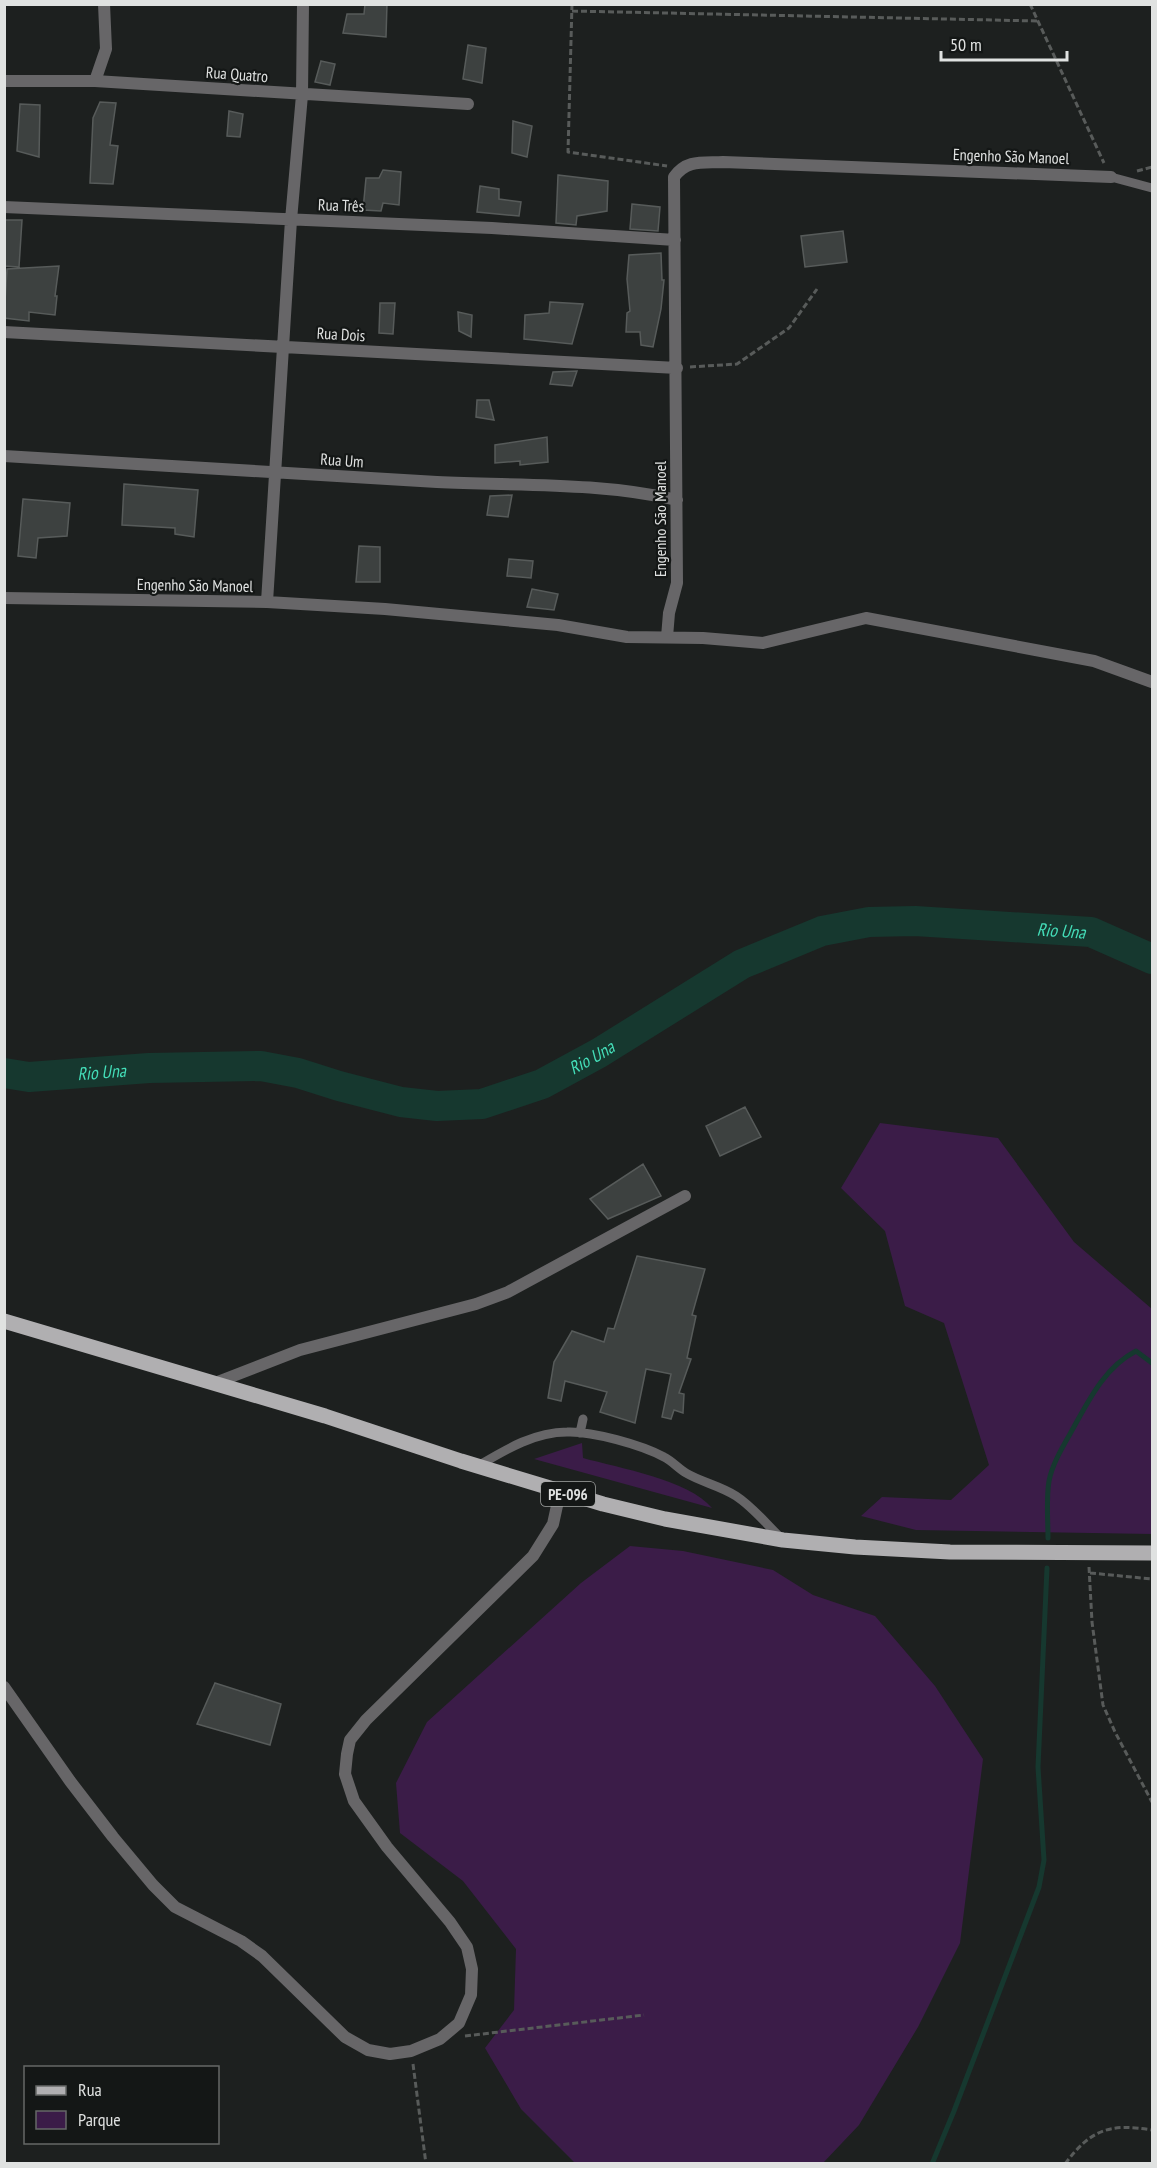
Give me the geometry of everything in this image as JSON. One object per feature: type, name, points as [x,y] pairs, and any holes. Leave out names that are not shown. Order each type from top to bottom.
[{"type":"main road","name":"PE-096","points":[[4,1321],[326,1416],[560,1492],[655,1516],[783,1540],[950,1552],[1152,1553]]},
{"type":"street","points":[[95,81],[106,49],[104,4]]},
{"type":"street","points":[[267,602],[291,220],[302,95],[303,4]]},
{"type":"street","name":"Rua Quatro","points":[[4,81],[95,81],[468,105]]},
{"type":"street","name":"Engenho São Manoel","points":[[4,598],[267,602],[490,618],[558,625],[627,637],[667,637],[669,613],[677,583],[674,177],[680,168],[692,164],[746,163],[1111,177]]},
{"type":"street","name":"Rua Três","points":[[4,207],[492,228],[675,240]]},
{"type":"street","name":"Rua Dois","points":[[4,332],[676,368]]},
{"type":"street","name":"Rua Um","points":[[4,456],[614,490],[677,500]]},
{"type":"street","points":[[667,637],[764,643],[866,618],[1094,661],[1152,682]]},
{"type":"street","points":[[215,1383],[300,1350],[476,1304],[508,1292],[685,1196]]},
{"type":"street","points":[[4,1687],[113,1837],[153,1885],[175,1907],[241,1941],[262,1956],[345,2037],[379,2052],[390,2054],[411,2051],[440,2039],[459,2023],[471,1995],[472,1969],[466,1947],[450,1922],[387,1847],[354,1801],[345,1774],[350,1740],[366,1720],[533,1556],[553,1524],[560,1492]]},
{"type":"lane","points":[[1111,177],[1152,188]]},
{"type":"lane","points":[[580,1433],[583,1419]]},
{"type":"lane","points":[[478,1466],[517,1443],[566,1432],[580,1433],[661,1455],[686,1473],[734,1494],[783,1540]]},
{"type":"path","points":[[572,4],[568,152],[680,168]]},
{"type":"path","points":[[1030,4],[1111,177]]},
{"type":"path","points":[[572,11],[1039,21]]},
{"type":"path","points":[[676,368],[737,364],[789,328],[817,289]]},
{"type":"path","points":[[1089,1553],[1092,1622],[1103,1705],[1152,1802]]},
{"type":"path","points":[[1090,1573],[1152,1579]]},
{"type":"path","points":[[440,2039],[644,2015]]},
{"type":"path","points":[[411,2051],[426,2163]]},
{"type":"path","points":[[1065,2163],[1078,2145],[1113,2127],[1152,2130]]},
{"type":"green space","points":[[880,1123],[998,1138],[1074,1242],[1152,1309],[1152,1534],[916,1530],[861,1516],[882,1497],[951,1500],[989,1465],[944,1323],[905,1306],[885,1231],[841,1188]]},
{"type":"green space","points":[[582,1443],[583,1458],[671,1483],[701,1498],[712,1508],[534,1459]]},
{"type":"green space","points":[[630,1546],[683,1551],[773,1570],[813,1595],[875,1616],[935,1686],[983,1759],[960,1943],[918,2027],[859,2125],[823,2163],[575,2163],[521,2109],[485,2048],[514,2010],[516,1949],[463,1881],[400,1833],[396,1783],[427,1722],[581,1583]]},
{"type":"building","points":[[365,4],[387,4],[386,37],[343,33],[347,14],[364,14]]},
{"type":"building","points":[[468,45],[486,48],[482,83],[463,79]]},
{"type":"building","points":[[321,61],[335,64],[330,85],[315,82]]},
{"type":"building","points":[[100,102],[116,103],[110,145],[118,146],[113,184],[90,183],[93,118]]},
{"type":"building","points":[[20,104],[40,105],[39,157],[17,151]]},
{"type":"building","points":[[229,111],[243,114],[240,137],[227,136]]},
{"type":"building","points":[[513,121],[532,126],[527,157],[512,153]]},
{"type":"building","points":[[383,170],[401,172],[399,205],[383,203],[381,211],[363,210],[366,178],[379,178]]},
{"type":"building","points":[[558,175],[608,181],[607,211],[577,216],[576,225],[556,223]]},
{"type":"building","points":[[480,186],[499,189],[499,199],[521,202],[519,216],[477,212]]},
{"type":"building","points":[[632,204],[660,207],[658,231],[630,229]]},
{"type":"building","points":[[4,220],[22,220],[19,267],[4,266]]},
{"type":"building","points":[[843,231],[847,262],[805,267],[801,236]]},
{"type":"building","points":[[661,253],[662,280],[664,280],[653,347],[641,345],[640,332],[626,332],[627,313],[630,311],[627,279],[629,255]]},
{"type":"building","points":[[59,266],[55,315],[29,312],[29,321],[4,318],[7,269]]},
{"type":"building","points":[[550,302],[583,304],[572,344],[524,339],[525,315],[549,313]]},
{"type":"building","points":[[380,303],[395,303],[393,334],[379,333]]},
{"type":"building","points":[[458,312],[472,315],[471,337],[459,331]]},
{"type":"building","points":[[577,371],[572,386],[550,384],[553,372]]},
{"type":"building","points":[[477,400],[489,400],[494,420],[476,417]]},
{"type":"building","points":[[547,437],[548,462],[520,465],[520,461],[495,463],[495,445]]},
{"type":"building","points":[[124,484],[198,490],[194,537],[175,534],[175,528],[122,525]]},
{"type":"building","points":[[512,495],[508,517],[487,515],[490,496]]},
{"type":"building","points":[[23,499],[70,503],[67,536],[38,538],[36,558],[18,556]]},
{"type":"building","points":[[359,546],[380,547],[380,582],[356,582]]},
{"type":"building","points":[[509,559],[533,561],[531,578],[507,576]]},
{"type":"building","points":[[532,589],[558,594],[554,610],[527,607]]},
{"type":"building","points":[[745,1107],[761,1137],[720,1156],[706,1126]]},
{"type":"building","points":[[643,1164],[661,1196],[608,1219],[590,1199]]},
{"type":"building","points":[[637,1256],[705,1269],[692,1315],[696,1316],[687,1358],[691,1359],[679,1393],[684,1394],[683,1413],[674,1410],[671,1419],[662,1417],[671,1374],[646,1369],[635,1423],[600,1412],[607,1392],[565,1381],[561,1401],[548,1398],[554,1362],[572,1331],[604,1342],[608,1328],[614,1329]]},
{"type":"building","points":[[215,1683],[281,1704],[270,1745],[197,1724]]},
{"type":"waterway","name":"Rio Una","points":[[4,1073],[29,1077],[149,1068],[261,1066],[298,1073],[401,1102],[437,1106],[482,1104],[542,1084],[599,1053],[742,964],[822,931],[869,922],[915,921],[1091,932],[1152,959]]},
{"type":"waterway","points":[[1048,1538],[1050,1475],[1090,1399],[1114,1367],[1136,1351],[1152,1363]]},
{"type":"waterway","points":[[932,2164],[1039,1887],[1044,1860],[1038,1767],[1047,1568]]}]
